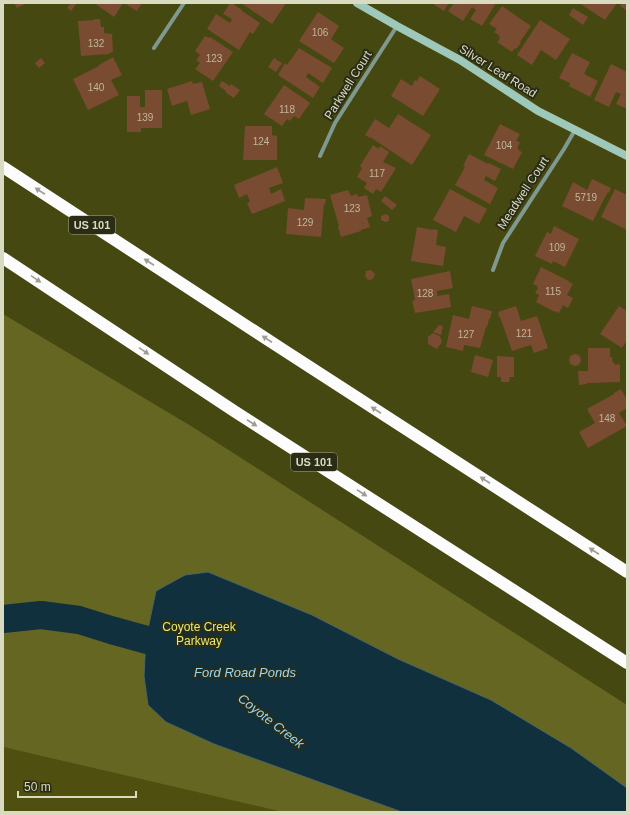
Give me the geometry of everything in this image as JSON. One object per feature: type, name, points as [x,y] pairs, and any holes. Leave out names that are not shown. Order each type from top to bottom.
[{"type":"highway","name":"US 101","points":[[3,166],[262,336],[627,572]]},
{"type":"highway","name":"US 101","points":[[3,258],[234,411],[627,663]]},
{"type":"street","points":[[154,48],[184,3]]},
{"type":"street","name":"Silver Leaf Road","points":[[357,3],[460,60],[538,111],[627,156]]},
{"type":"street","name":"Parkwell Court","points":[[320,156],[335,124],[397,26]]},
{"type":"street","name":"Meadwell Court","points":[[492,270],[503,243],[575,130]]},
{"type":"shaded area","points":[[3,747],[283,812],[3,812]]},
{"type":"green space","name":"Coyote Creek Parkway","points":[[3,314],[191,426],[627,705],[627,812],[283,812],[3,747]]},
{"type":"water","name":"Ford Road Ponds","points":[[208,572],[312,615],[398,659],[491,700],[571,748],[627,788],[627,812],[402,812],[214,744],[166,722],[148,705],[144,676],[146,638],[156,591],[185,575]]},
{"type":"building","points":[[14,3],[27,3],[17,8]]},
{"type":"building","points":[[71,3],[76,4],[71,11],[67,8]]},
{"type":"building","points":[[94,3],[123,3],[114,17]]},
{"type":"building","points":[[124,3],[142,3],[137,11]]},
{"type":"building","points":[[230,3],[260,23],[253,34],[250,32],[239,50],[207,29],[216,14],[230,23],[232,19],[223,14]]},
{"type":"building","points":[[241,3],[286,3],[272,24]]},
{"type":"building","points":[[432,3],[449,3],[444,11]]},
{"type":"building","points":[[454,3],[496,3],[482,26],[470,19],[476,10],[472,7],[463,21],[448,11]]},
{"type":"building","points":[[579,3],[617,3],[605,20]]},
{"type":"building","points":[[622,3],[627,3],[627,11],[620,6]]},
{"type":"building","points":[[502,6],[531,26],[520,42],[521,43],[512,52],[497,42],[500,39],[500,36],[494,32],[497,29],[489,24]]},
{"type":"building","points":[[573,8],[588,17],[583,25],[569,15]]},
{"type":"building","points":[[318,12],[339,26],[331,39],[344,48],[334,63],[299,41]]},
{"type":"building","points":[[100,19],[101,27],[104,27],[104,33],[112,34],[113,52],[109,53],[110,54],[81,56],[78,21]]},
{"type":"building","points":[[540,20],[570,39],[556,60],[541,50],[532,65],[517,55]]},
{"type":"building","points":[[205,36],[210,37],[233,52],[213,81],[195,69],[200,63],[196,60],[200,55],[195,51]]},
{"type":"building","points":[[299,48],[332,68],[323,83],[308,73],[306,77],[320,87],[313,98],[278,75],[285,63],[287,65]]},
{"type":"building","points":[[572,53],[590,62],[584,74],[598,81],[590,97],[569,86],[570,83],[559,78]]},
{"type":"building","points":[[113,57],[122,75],[111,80],[119,95],[88,110],[73,79]]},
{"type":"building","points":[[41,58],[45,63],[39,68],[35,63]]},
{"type":"building","points":[[274,58],[282,63],[276,72],[268,67]]},
{"type":"building","points":[[611,64],[627,72],[627,109],[616,104],[621,94],[616,92],[609,107],[594,100]]},
{"type":"building","points":[[420,76],[440,89],[423,116],[391,96],[401,79],[412,86],[415,80],[417,81]]},
{"type":"building","points":[[192,81],[193,84],[202,82],[210,109],[191,115],[187,101],[172,106],[167,89]]},
{"type":"building","points":[[222,81],[230,86],[231,84],[240,90],[234,98],[219,86]]},
{"type":"building","points":[[284,85],[310,103],[299,119],[294,116],[290,121],[287,119],[282,126],[264,114]]},
{"type":"building","points":[[145,90],[162,90],[162,128],[141,128],[141,132],[127,132],[127,96],[140,96],[140,107],[145,107]]},
{"type":"building","points":[[398,114],[431,135],[412,165],[365,135],[375,119],[389,128]]},
{"type":"building","points":[[500,124],[520,134],[516,141],[520,142],[517,148],[522,152],[513,169],[484,155]]},
{"type":"building","points":[[245,126],[272,126],[272,135],[277,136],[277,160],[243,160]]},
{"type":"building","points":[[373,145],[379,149],[380,146],[389,152],[383,162],[396,168],[381,192],[376,189],[373,194],[364,188],[367,183],[357,177],[362,168],[360,166]]},
{"type":"building","points":[[469,154],[501,169],[495,181],[486,176],[484,180],[498,188],[490,204],[455,185],[465,167],[463,166]]},
{"type":"building","points":[[277,167],[283,183],[269,188],[271,194],[281,189],[285,201],[252,214],[247,203],[250,202],[247,194],[239,198],[234,185]]},
{"type":"building","points":[[592,179],[611,188],[593,221],[562,206],[573,182],[587,190]]},
{"type":"building","points":[[450,189],[487,209],[479,224],[464,216],[456,232],[433,220]]},
{"type":"building","points":[[615,189],[627,195],[627,230],[601,217]]},
{"type":"building","points":[[348,190],[351,196],[357,194],[358,197],[367,195],[372,216],[367,218],[370,227],[341,237],[330,195]]},
{"type":"building","points":[[385,196],[397,205],[392,210],[381,201]]},
{"type":"building","points":[[305,198],[326,199],[324,204],[321,237],[286,234],[288,208],[304,210]]},
{"type":"building","points":[[386,214],[389,216],[389,221],[385,222],[381,220],[381,216]]},
{"type":"building","points":[[554,226],[579,239],[565,267],[553,261],[552,264],[535,256],[547,232],[551,234]]},
{"type":"building","points":[[417,227],[438,230],[436,245],[446,247],[443,266],[411,261]]},
{"type":"building","points":[[541,267],[573,284],[567,295],[573,298],[568,308],[563,305],[559,313],[536,302],[539,295],[535,293],[538,288],[533,284]]},
{"type":"building","points":[[371,270],[375,274],[373,279],[368,280],[365,276],[366,271]]},
{"type":"building","points":[[450,271],[453,288],[437,291],[437,296],[449,294],[451,307],[415,313],[412,301],[415,300],[411,279]]},
{"type":"building","points":[[472,306],[492,311],[480,348],[464,345],[463,351],[446,347],[453,315],[469,319]]},
{"type":"building","points":[[516,306],[521,321],[537,316],[548,348],[534,353],[531,345],[512,351],[498,312]]},
{"type":"building","points":[[619,306],[627,311],[627,340],[622,348],[600,334]]},
{"type":"building","points":[[439,325],[443,326],[441,335],[433,332]]},
{"type":"building","points":[[433,333],[440,336],[442,342],[437,349],[428,344],[428,337]]},
{"type":"building","points":[[588,348],[610,348],[610,357],[612,357],[613,363],[615,363],[615,365],[620,364],[620,382],[587,383],[579,385],[578,371],[588,371]]},
{"type":"building","points":[[573,354],[577,354],[581,360],[577,366],[573,366],[569,362],[569,358]]},
{"type":"building","points":[[475,355],[493,360],[488,377],[471,372]]},
{"type":"building","points":[[497,356],[514,357],[514,377],[510,377],[509,382],[501,382],[501,377],[497,377]]},
{"type":"building","points":[[621,389],[627,400],[627,408],[619,413],[627,426],[588,448],[579,432],[595,423],[587,409]]},
{"type":"waterway","name":"Coyote Creek","points":[[3,619],[41,615],[79,620],[165,645],[181,652]]}]
